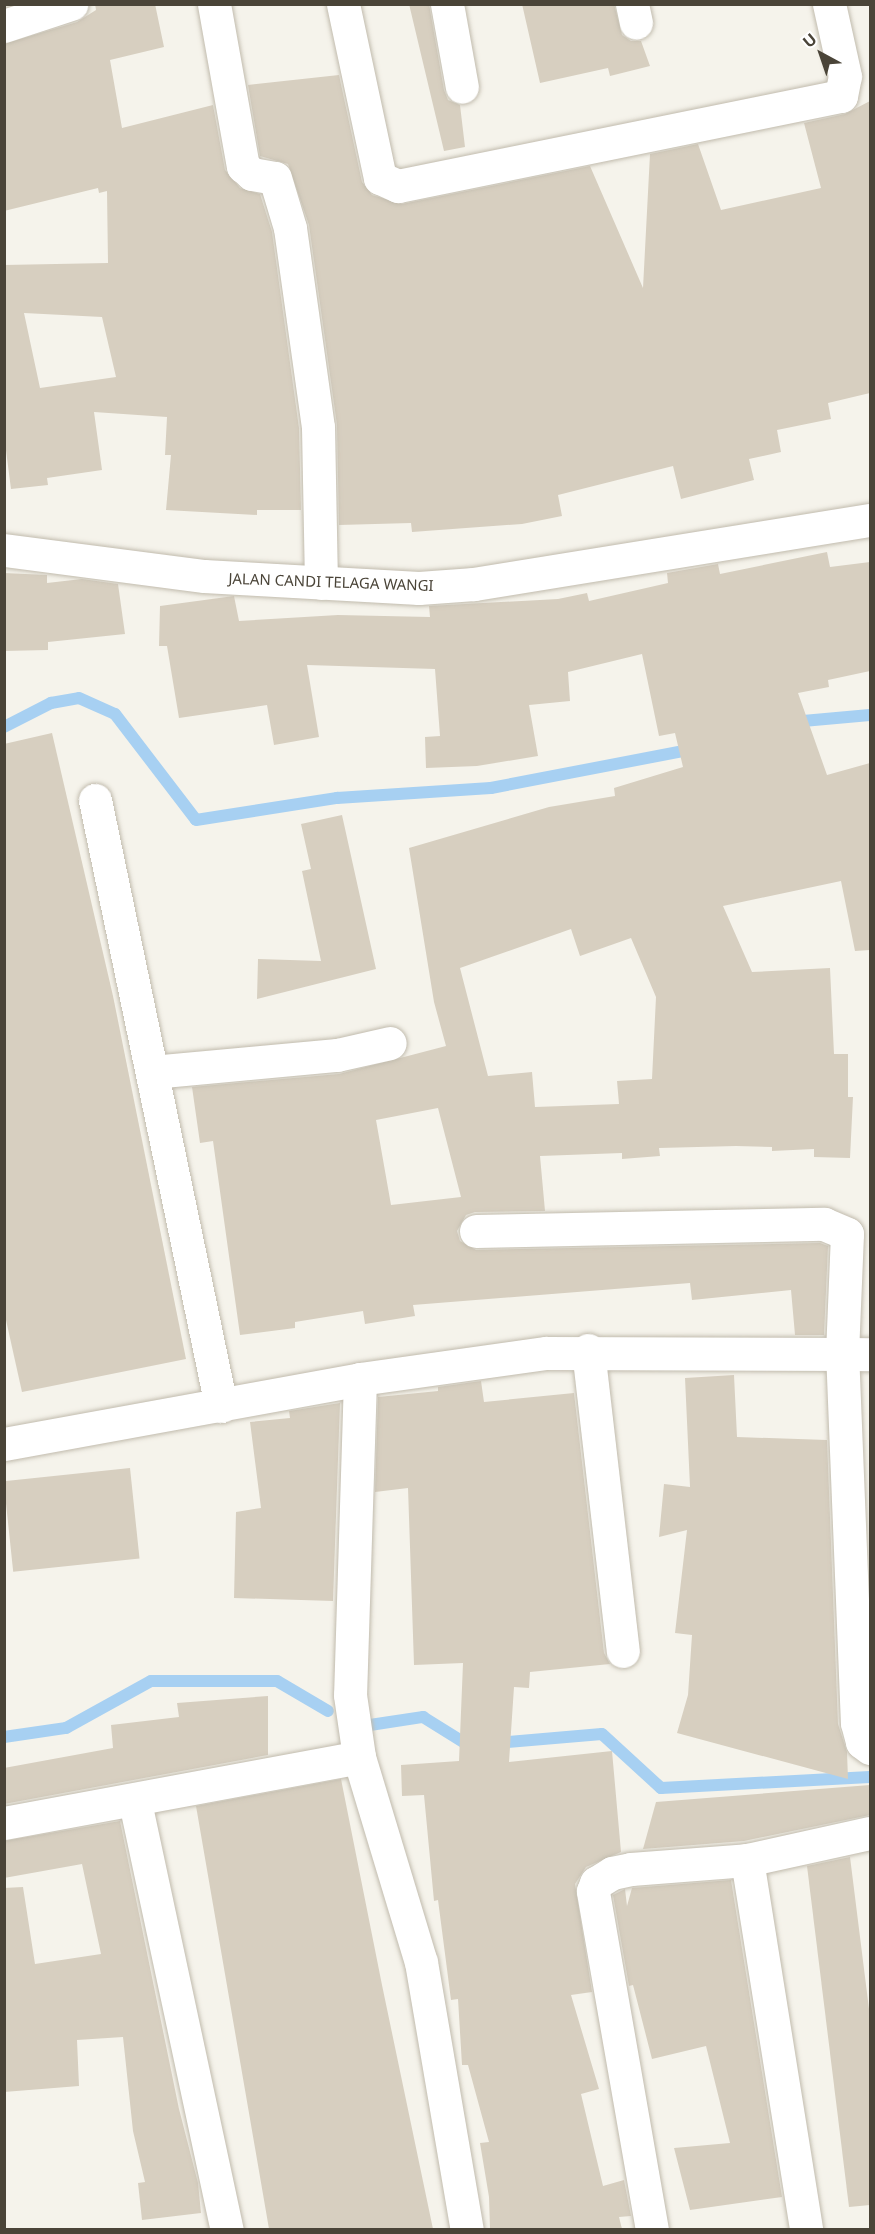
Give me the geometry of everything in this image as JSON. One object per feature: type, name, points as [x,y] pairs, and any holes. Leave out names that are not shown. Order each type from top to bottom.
[{"type":"street","points":[[4,26],[71,4]]},
{"type":"street","points":[[214,4],[243,166],[252,174],[275,178],[290,228],[318,427],[321,583]]},
{"type":"street","points":[[343,4],[380,178],[398,186],[841,96],[845,76],[829,4]]},
{"type":"street","points":[[447,4],[462,87]]},
{"type":"street","name":"JALAN CANDI TELAGA WANGI","points":[[4,550],[204,576],[419,588],[474,584],[603,561],[870,520]]},
{"type":"street","points":[[95,800],[220,1406]]},
{"type":"street","points":[[152,1072],[338,1055],[390,1043]]},
{"type":"street","points":[[476,1231],[836,1226],[847,1234],[856,1352],[857,1723],[862,1742],[870,1748]]},
{"type":"street","points":[[4,1444],[360,1379],[473,1361],[588,1350],[856,1352]]},
{"type":"street","points":[[588,1350],[623,1651]]},
{"type":"street","points":[[360,1379],[350,1695],[359,1757],[420,1962],[467,2229]]},
{"type":"street","points":[[4,1823],[135,1802],[359,1757]]},
{"type":"street","points":[[135,1802],[227,2229]]},
{"type":"street","points":[[652,2229],[593,1891],[601,1879],[631,1869],[747,1860],[870,1833]]},
{"type":"street","points":[[747,1860],[806,2229]]},
{"type":"building","points":[[95,4],[155,4],[164,47],[110,60],[122,128],[213,105],[225,170],[240,188],[260,194],[272,232],[299,428],[301,510],[257,510],[257,515],[166,510],[171,455],[165,455],[167,417],[94,412],[102,470],[47,478],[48,485],[11,489],[4,435],[4,265],[108,263],[107,191],[99,193],[98,188],[4,211],[4,44],[77,22],[96,10]],"holes":[[[24,313],[102,317],[116,377],[40,388]]]},
{"type":"building","points":[[409,4],[429,4],[444,90],[448,100],[460,105],[465,147],[444,151]]},
{"type":"building","points":[[522,4],[614,4],[622,35],[631,41],[641,41],[650,66],[610,76],[608,68],[540,83]]},
{"type":"building","points":[[339,75],[362,182],[372,195],[402,204],[590,166],[643,288],[650,154],[698,144],[721,210],[821,188],[804,123],[845,114],[870,101],[870,393],[828,403],[831,419],[777,430],[781,452],[749,459],[754,480],[681,499],[673,466],[558,495],[562,516],[522,524],[412,532],[411,523],[339,525],[337,425],[309,225],[288,164],[260,156],[248,85]]},
{"type":"building","points":[[827,552],[830,567],[870,562],[870,671],[828,680],[829,687],[798,693],[827,775],[870,763],[870,950],[855,951],[841,881],[723,906],[752,972],[830,968],[834,1054],[848,1054],[848,1097],[853,1097],[850,1158],[814,1157],[814,1149],[772,1151],[772,1147],[736,1146],[659,1148],[660,1156],[622,1159],[622,1153],[540,1156],[545,1211],[475,1212],[466,1215],[457,1231],[460,1241],[476,1250],[820,1243],[828,1246],[824,1335],[795,1335],[791,1290],[692,1300],[690,1283],[413,1305],[415,1316],[365,1324],[363,1311],[295,1322],[295,1328],[240,1335],[213,1141],[200,1143],[192,1087],[339,1074],[446,1046],[434,1002],[409,848],[549,807],[615,796],[614,788],[683,767],[675,733],[659,736],[642,654],[568,672],[570,701],[529,705],[538,756],[477,766],[426,768],[425,737],[440,736],[435,669],[307,665],[319,737],[274,745],[267,705],[179,718],[167,646],[159,646],[160,606],[234,596],[239,621],[338,615],[430,617],[429,606],[558,599],[587,593],[589,601],[668,583],[667,573],[718,564],[720,574]],"holes":[[[571,929],[580,956],[631,938],[656,997],[652,1079],[617,1081],[619,1104],[535,1107],[532,1072],[488,1076],[460,968]],[[438,1108],[461,1197],[391,1205],[376,1120]]]},
{"type":"building","points":[[4,573],[47,575],[47,583],[82,579],[118,584],[125,634],[48,642],[48,650],[4,651]]},
{"type":"building","points":[[52,733],[113,996],[186,1359],[22,1392],[4,1311],[4,744]]},
{"type":"building","points":[[342,815],[376,969],[257,999],[258,959],[321,961],[302,871],[311,869],[301,824]]},
{"type":"building","points":[[734,1375],[737,1437],[827,1440],[838,1724],[847,1752],[848,1779],[677,1733],[688,1695],[692,1635],[675,1633],[687,1530],[659,1537],[664,1484],[690,1487],[685,1378]]},
{"type":"building","points":[[481,1381],[484,1402],[574,1393],[604,1653],[610,1664],[530,1672],[529,1688],[514,1687],[509,1762],[612,1751],[621,1852],[586,1867],[575,1884],[592,1992],[571,1995],[599,2089],[581,2094],[603,2186],[624,2180],[631,2216],[619,2217],[622,2229],[490,2229],[489,2197],[480,2143],[489,2142],[468,2065],[462,2065],[458,1999],[451,2000],[438,1900],[434,1901],[424,1795],[402,1796],[401,1765],[459,1761],[463,1663],[414,1665],[408,1488],[375,1492],[378,1397],[438,1391],[438,1387]]},
{"type":"building","points":[[340,1403],[333,1601],[234,1598],[236,1512],[261,1508],[250,1422],[290,1418],[289,1411]]},
{"type":"building","points":[[130,1468],[140,1559],[13,1572],[4,1481]]},
{"type":"building","points":[[268,1696],[268,1755],[4,1804],[4,1768],[113,1748],[111,1725],[179,1717],[177,1703]]},
{"type":"building","points":[[341,1779],[433,2229],[269,2229],[196,1806]]},
{"type":"building","points":[[870,1785],[870,1815],[744,1841],[643,1849],[656,1802]]},
{"type":"building","points":[[120,1821],[179,2109],[198,2183],[201,2213],[142,2220],[138,2183],[145,2182],[133,2131],[123,2037],[77,2040],[79,2086],[4,2092],[4,1888],[23,1887],[35,1964],[101,1954],[82,1864],[4,1878],[4,1841]]},
{"type":"building","points":[[850,1857],[870,2017],[870,2205],[849,2207],[807,1866]]},
{"type":"building","points":[[731,1880],[782,2197],[690,2210],[674,2148],[730,2143],[706,2046],[652,2059],[633,1985],[629,1986],[613,1895],[625,1889],[627,1906],[632,1888]]},
{"type":"waterway","points":[[4,727],[51,703],[79,698],[115,714],[196,820],[337,798],[491,788],[694,749]]},
{"type":"waterway","points":[[792,722],[870,715]]},
{"type":"waterway","points":[[4,1737],[66,1728],[151,1681],[277,1681],[328,1711]]},
{"type":"waterway","points":[[370,1725],[423,1717],[468,1745],[475,1744]]},
{"type":"waterway","points":[[495,1743],[602,1734],[661,1788],[870,1777]]}]
